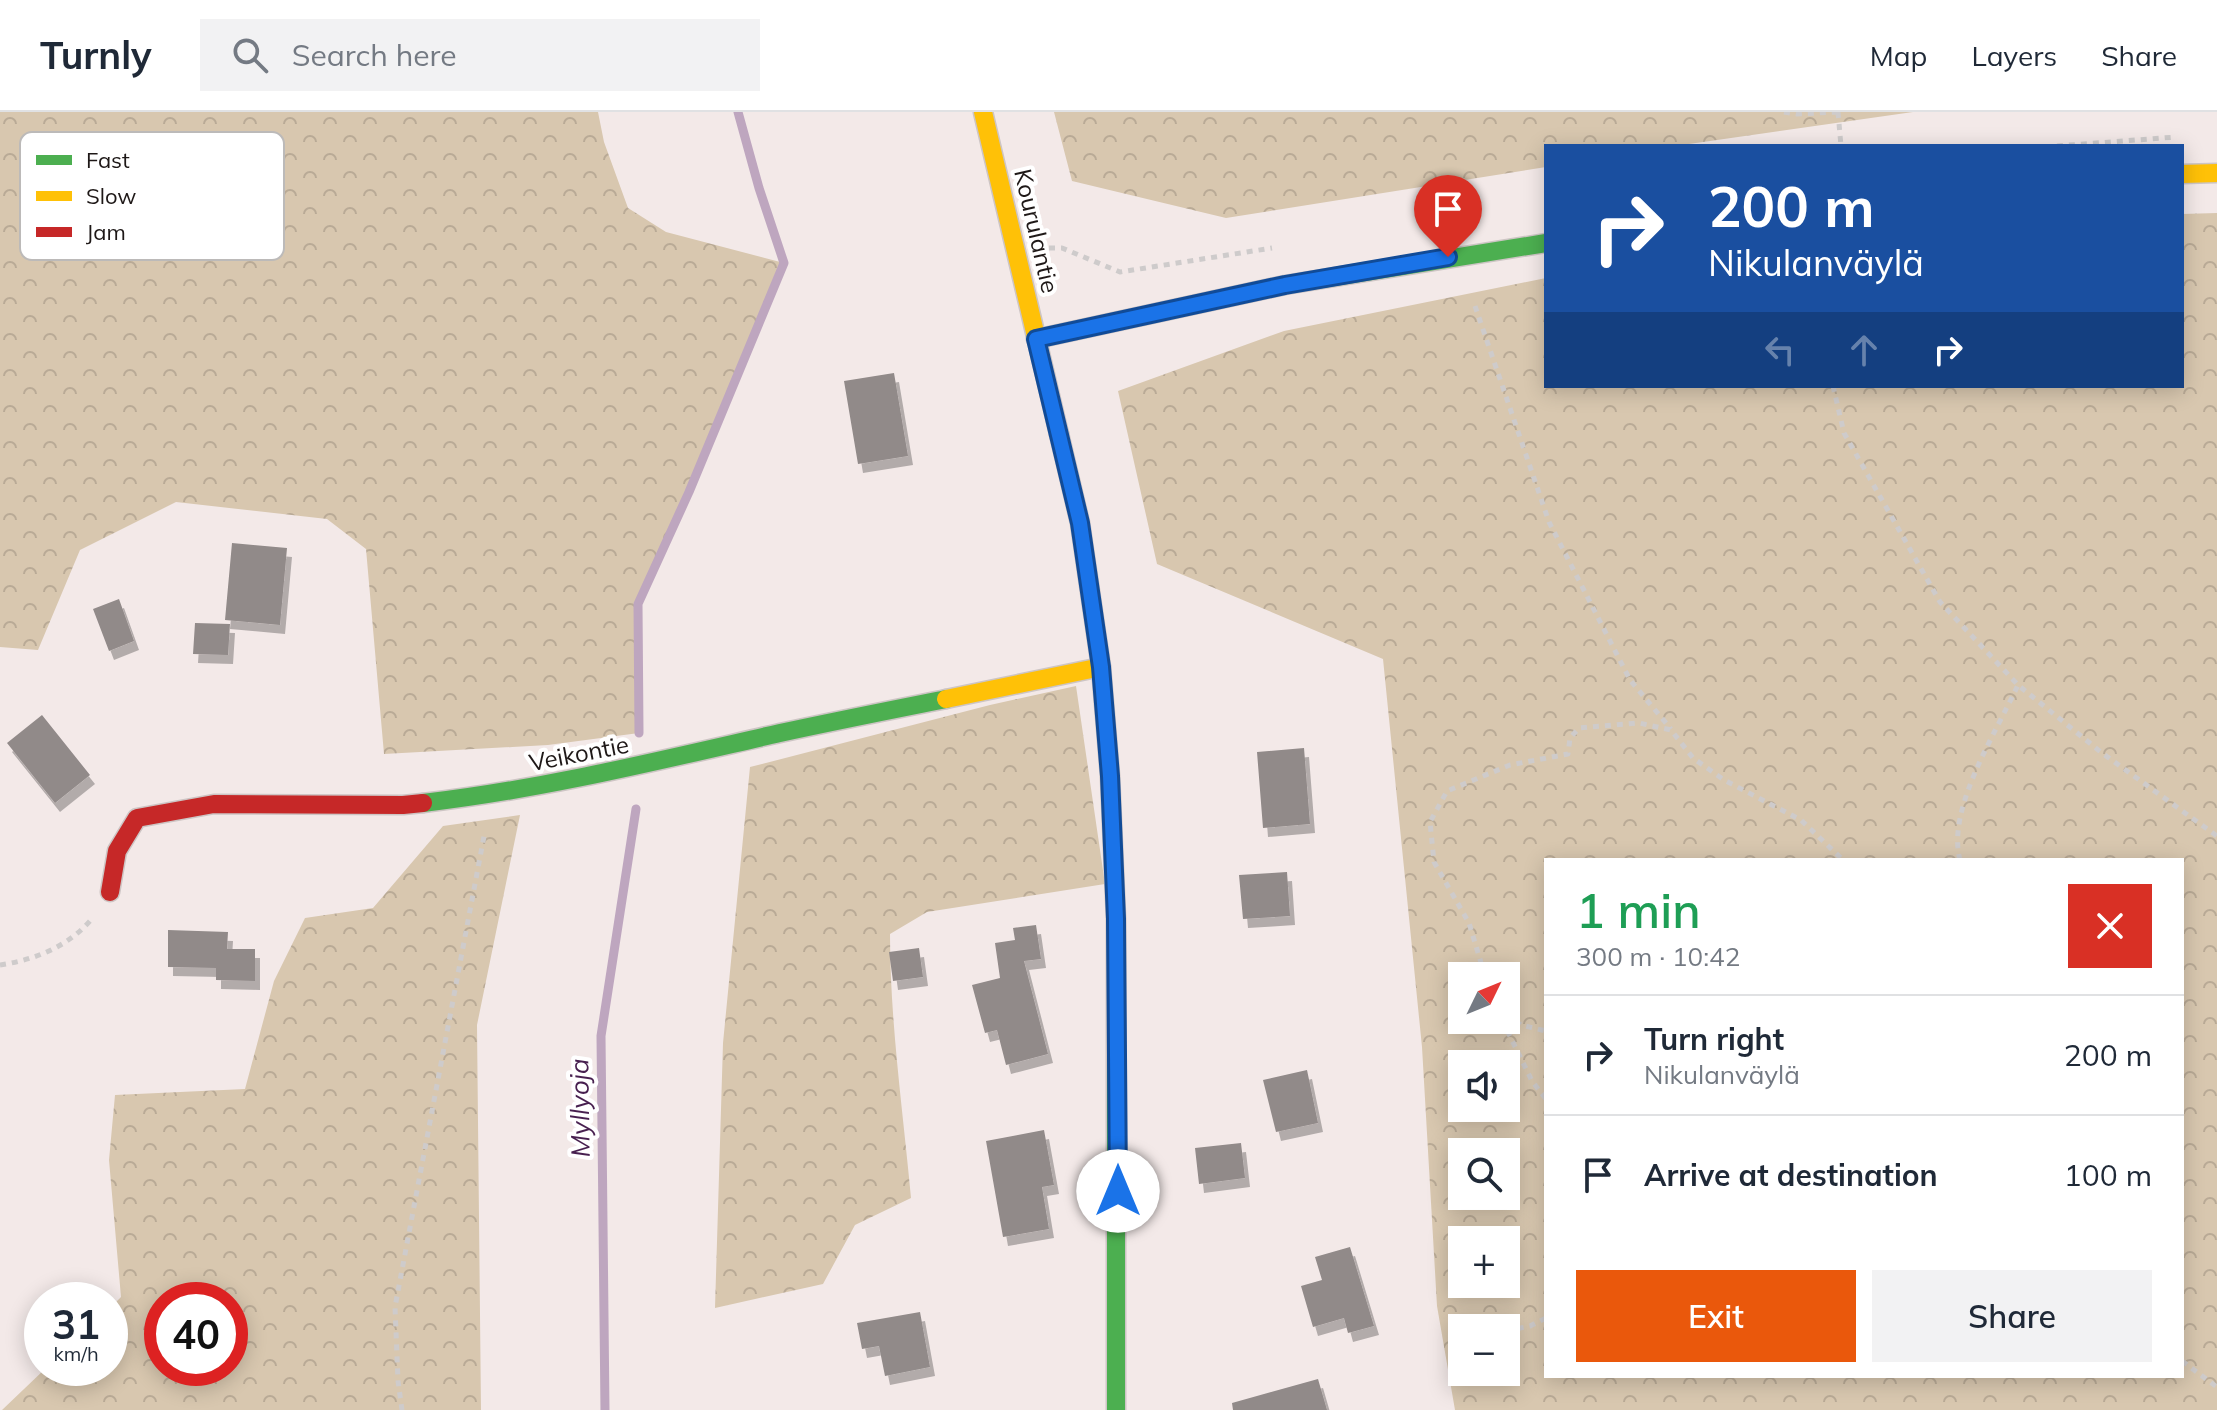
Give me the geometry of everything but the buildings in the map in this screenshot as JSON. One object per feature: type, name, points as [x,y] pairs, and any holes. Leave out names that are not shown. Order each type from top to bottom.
[{"type":"street","name":"Kourulantie","points":[[983,112],[1080,523],[1101,667],[1110,776],[1116,919],[1116,1410]]},
{"type":"street","points":[[2184,174],[2217,173]]},
{"type":"street","points":[[1036,339],[1285,285],[1544,243]]},
{"type":"street","name":"Veikontie","points":[[110,892],[117,851],[137,818],[214,804],[403,805],[492,795],[598,776],[782,733],[1101,667]]},
{"type":"path","points":[[1784,112],[1838,112],[1841,144]]},
{"type":"path","points":[[2083,144],[2188,136]]},
{"type":"path","points":[[1016,249],[1062,248],[1120,272],[1287,246]]},
{"type":"path","points":[[1475,306],[1549,522],[1630,680],[1693,758],[1724,780],[1801,820],[1841,858]]},
{"type":"path","points":[[1833,388],[1844,433],[1940,602],[2018,685],[2102,753],[2217,836]]},
{"type":"path","points":[[1959,858],[1956,845],[1963,805],[1980,761],[2018,685]]},
{"type":"path","points":[[1481,962],[1469,923],[1434,862],[1430,822],[1447,791],[1510,765],[1568,754],[1570,738],[1579,728],[1639,723],[1671,730]]},
{"type":"path","points":[[402,1410],[395,1307],[492,795]]},
{"type":"path","points":[[0,965],[63,946],[88,924],[110,892]]},
{"type":"path","points":[[1520,1024],[1544,1031]]},
{"type":"path","points":[[1509,1034],[1532,1081],[1544,1096]]},
{"type":"path","points":[[1520,1328],[1544,1319]]},
{"type":"path","points":[[2184,1362],[2217,1387]]},
{"type":"green space","points":[[0,112],[598,112],[604,142],[628,208],[666,232],[784,263],[689,492],[638,604],[639,733],[548,745],[384,754],[366,549],[327,519],[176,502],[80,550],[38,650],[0,647]]},
{"type":"green space","points":[[1054,112],[1913,112],[1689,144],[1544,144],[1544,167],[1226,218],[1072,181]]},
{"type":"green space","points":[[2217,213],[2217,1410],[1455,1410],[1451,1386],[1520,1386],[1520,1314],[1448,1314],[1448,1370],[1437,1306],[1422,1047],[1383,659],[1157,564],[1118,391],[1284,331],[1544,278],[1544,388],[2184,388],[2184,214]]},
{"type":"green space","points":[[1076,686],[1105,884],[927,912],[890,934],[895,1033],[911,1198],[855,1225],[823,1284],[715,1308],[723,1043],[750,767]]},
{"type":"green space","points":[[520,815],[477,1025],[481,1410],[2,1410],[27,1386],[128,1386],[128,1282],[120,1282],[109,1160],[115,1095],[245,1089],[274,981],[305,918],[373,908],[443,826]]},
{"type":"waterway","points":[[639,733],[638,604],[689,492],[784,263],[738,112]]},
{"type":"waterway","name":"Myllyoja","points":[[605,1410],[601,1036],[636,809]]},
{"type":"traffic: fast","points":[[1036,339],[1285,285],[1544,243]]},
{"type":"traffic: fast","points":[[1059,434],[1080,523],[1101,667],[1110,776],[1116,919],[1116,1410]]},
{"type":"traffic: fast","points":[[423,803],[558,782],[946,699]]},
{"type":"traffic: slow","points":[[983,112],[1059,434]]},
{"type":"traffic: slow","points":[[2184,174],[2217,173]]},
{"type":"traffic: slow","points":[[946,699],[1101,667]]},
{"type":"traffic: jam","points":[[110,892],[117,851],[137,818],[214,804],[423,803]]},
{"type":"route","points":[[1118,1191],[1116,919],[1110,776],[1101,667],[1080,523],[1036,339],[1285,285],[1448,257]]}]
